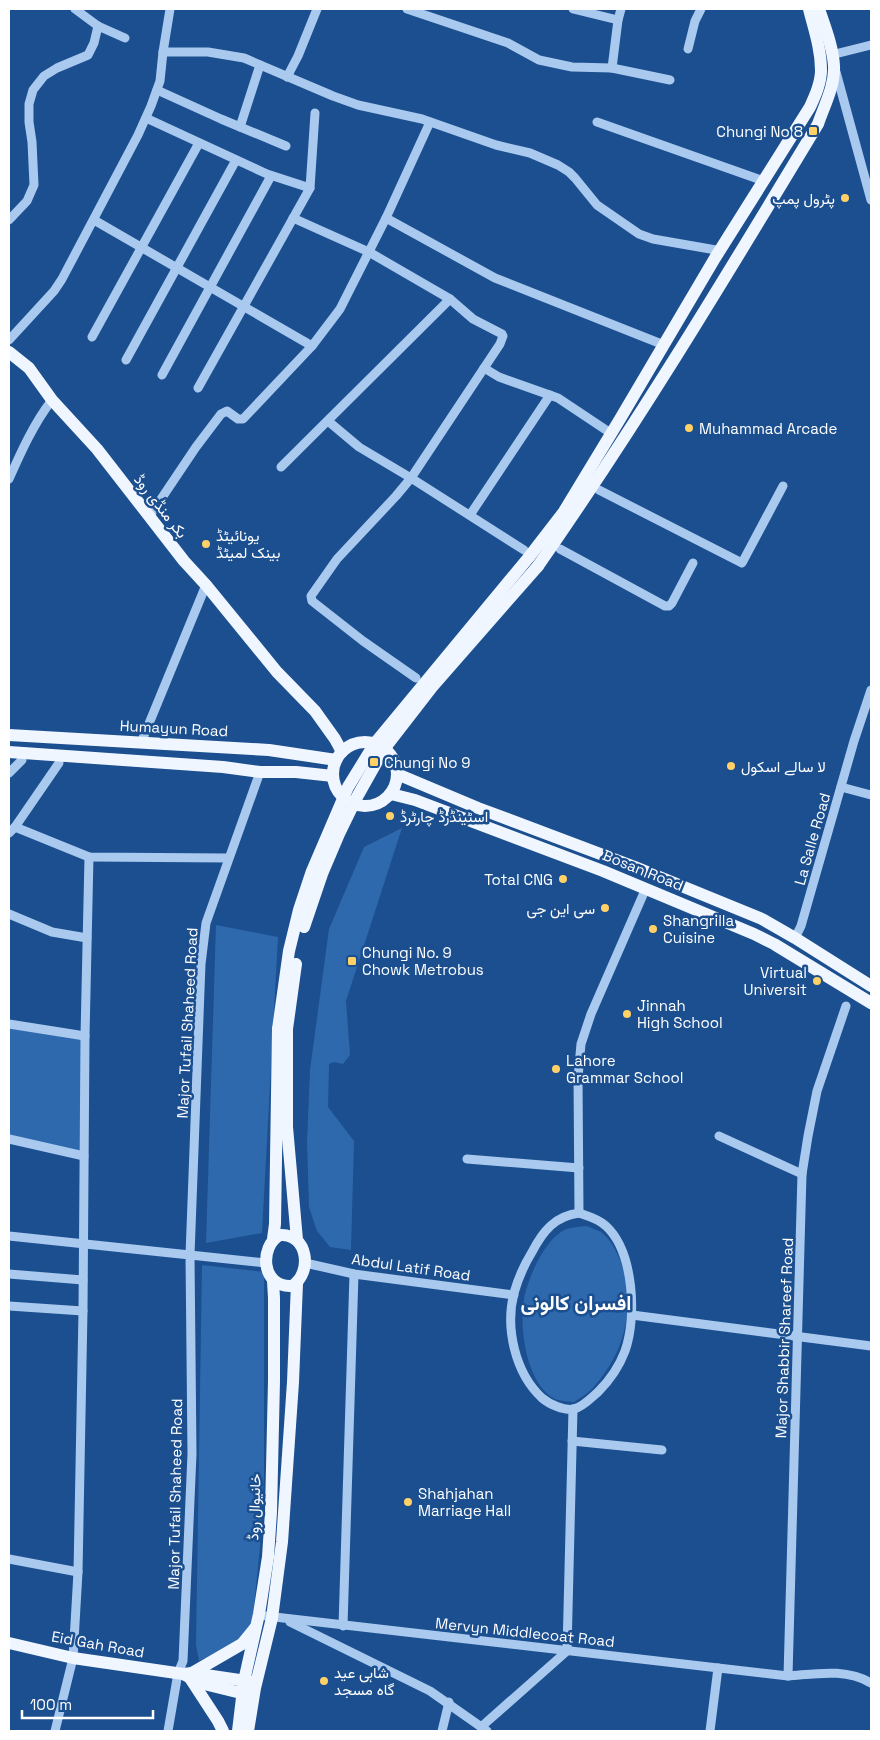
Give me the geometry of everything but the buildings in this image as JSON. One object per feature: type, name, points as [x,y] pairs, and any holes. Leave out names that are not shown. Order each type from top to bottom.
[{"type":"main road","points":[[809,9],[818,44],[821,71],[818,87],[810,107],[715,258],[563,513],[381,736],[348,787],[320,853],[300,910],[289,950],[283,1029],[275,1224],[273,1239],[269,1245],[266,1262],[268,1272],[273,1281],[285,1286],[292,1286],[297,1283],[304,1271],[305,1262],[304,1254],[297,1240],[287,1127],[283,1029],[308,913],[332,850],[357,798],[384,749],[415,708],[538,566],[574,514],[651,395],[818,124],[830,91],[835,54],[819,9]]},
{"type":"main road","name":"بکر منڈی روڈ","points":[[11,357],[29,368],[52,400],[97,449],[184,561],[277,672],[315,711],[335,739],[339,756]]},
{"type":"main road","name":"Humayun Road","points":[[9,734],[339,756]]},
{"type":"main road","points":[[356,743],[373,743],[389,752],[394,760],[397,774],[390,794],[372,806],[352,804],[344,799],[338,792],[333,776],[339,756],[356,743]]},
{"type":"main road","points":[[9,752],[223,767],[260,772]]},
{"type":"main road","points":[[15,758],[59,763],[217,773],[296,772],[333,776]]},
{"type":"main road","name":"Bosan Road","points":[[397,774],[478,808],[635,866],[762,919],[871,986]]},
{"type":"main road","name":"Bosan Road","points":[[390,794],[415,800],[646,888],[768,941],[871,1003]]},
{"type":"main road","points":[[273,1239],[286,1234],[297,1240]]},
{"type":"main road","name":"خانیوال روڈ","points":[[238,1731],[249,1688],[256,1627],[268,1557],[274,1381],[273,1281]]},
{"type":"main road","points":[[248,1731],[249,1688],[278,1618],[293,1382],[297,1283]]},
{"type":"main road","points":[[274,1381],[293,1382]]},
{"type":"main road","points":[[223,1731],[186,1674],[242,1644],[256,1627]]},
{"type":"main road","name":"Eid Gah Road","points":[[9,1644],[73,1658],[186,1674],[249,1688]]},
{"type":"street","points":[[75,9],[98,26],[125,38]]},
{"type":"street","points":[[9,340],[54,291],[94,220],[146,118],[160,81],[170,9]]},
{"type":"street","points":[[287,77],[298,56],[317,9]]},
{"type":"street","points":[[407,9],[508,43],[539,60],[572,67],[612,68],[670,80]]},
{"type":"street","points":[[573,9],[618,20]]},
{"type":"street","points":[[612,68],[621,9]]},
{"type":"street","points":[[688,49],[695,21],[701,9]]},
{"type":"street","points":[[9,220],[27,201],[34,185],[32,142],[28,122],[29,104],[33,90],[44,76],[57,68],[88,55],[94,43],[98,26]]},
{"type":"street","points":[[871,45],[835,54],[871,200]]},
{"type":"street","points":[[163,52],[224,54],[244,58],[358,105],[395,112],[496,145],[530,153],[558,165],[575,178],[596,205],[639,234],[652,239],[716,250]]},
{"type":"street","points":[[240,127],[260,65]]},
{"type":"street","points":[[157,90],[286,146]]},
{"type":"street","points":[[198,388],[310,188],[315,113]]},
{"type":"street","points":[[146,118],[271,176],[310,188]]},
{"type":"street","points":[[149,517],[196,447],[221,414],[227,411],[238,419],[244,419],[312,346],[340,309],[386,218],[430,122]]},
{"type":"street","points":[[597,122],[761,180]]},
{"type":"street","points":[[92,337],[199,143]]},
{"type":"street","points":[[126,360],[236,160]]},
{"type":"street","points":[[162,375],[271,176]]},
{"type":"street","points":[[293,218],[368,252],[450,299],[473,319],[502,334],[503,340],[411,478],[337,559],[311,596],[312,601],[363,641],[416,678]]},
{"type":"street","points":[[386,218],[496,278],[659,342]]},
{"type":"street","points":[[94,220],[312,346]]},
{"type":"street","points":[[281,467],[450,299]]},
{"type":"street","points":[[484,368],[499,377],[558,398],[606,430]]},
{"type":"street","points":[[470,515],[550,395]]},
{"type":"street","points":[[10,474],[52,400]]},
{"type":"street","points":[[328,421],[359,447],[524,550]]},
{"type":"street","points":[[599,490],[742,563],[783,486]]},
{"type":"street","points":[[560,549],[665,606],[669,606],[672,603],[693,563]]},
{"type":"street","points":[[141,743],[206,585]]},
{"type":"street","name":"La Salle Road","points":[[795,938],[801,926],[854,741],[871,690]]},
{"type":"street","points":[[9,773],[15,758]]},
{"type":"street","points":[[59,763],[12,830],[89,857],[228,858]]},
{"type":"street","name":"Major Tufail Shaheed Road","points":[[168,1731],[186,1674],[183,1661],[192,1454],[190,1255],[201,964],[206,923],[260,772]]},
{"type":"street","points":[[841,787],[871,795]]},
{"type":"street","points":[[56,1731],[73,1658],[78,1572],[89,857]]},
{"type":"street","points":[[579,1213],[578,1077],[581,1044],[591,1014],[646,888]]},
{"type":"street","points":[[9,914],[52,932],[87,938]]},
{"type":"street","name":"Major Shabbir Shareef Road","points":[[788,1676],[799,1336],[802,1174],[817,1091],[846,1006]]},
{"type":"street","points":[[9,1024],[85,1036]]},
{"type":"street","points":[[719,1136],[802,1174]]},
{"type":"street","points":[[9,1139],[84,1156]]},
{"type":"street","points":[[467,1159],[579,1168]]},
{"type":"street","points":[[579,1213],[606,1225],[617,1242],[627,1268],[632,1302],[632,1324],[625,1351],[618,1367],[611,1378],[585,1404],[573,1409],[561,1408],[544,1400],[525,1375],[518,1361],[512,1334],[514,1294],[526,1262],[536,1244],[558,1219],[579,1213]]},
{"type":"street","points":[[9,1236],[266,1262]]},
{"type":"street","name":"Abdul Latif Road","points":[[305,1262],[354,1274],[514,1294]]},
{"type":"street","points":[[9,1274],[83,1280]]},
{"type":"street","points":[[343,1626],[354,1274]]},
{"type":"street","points":[[9,1306],[83,1311]]},
{"type":"street","points":[[632,1315],[871,1346]]},
{"type":"street","points":[[278,1618],[430,1690],[484,1729],[567,1651],[573,1409]]},
{"type":"street","points":[[572,1441],[662,1450]]},
{"type":"street","points":[[9,1559],[78,1572]]},
{"type":"street","name":"Mervyn Middlecoat Road","points":[[259,1614],[343,1626],[788,1676],[837,1672],[853,1675],[871,1683]]},
{"type":"street","points":[[710,1731],[718,1668]]},
{"type":"street","points":[[442,1731],[449,1702]]},
{"type":"shaded area","points":[[402,828],[346,1001],[350,1055],[343,1064],[334,1062],[329,1064],[328,1107],[354,1141],[351,1250],[330,1247],[317,1231],[309,1207],[307,1142],[310,1070],[329,929],[364,847]]},
{"type":"shaded area","points":[[216,925],[278,937],[262,1233],[206,1243]]},
{"type":"shaded area","points":[[9,1027],[83,1038],[83,1154],[9,1137]]},
{"type":"shaded area","points":[[587,1226],[606,1236],[618,1255],[626,1283],[627,1312],[625,1326],[617,1352],[602,1377],[592,1389],[574,1402],[562,1401],[555,1399],[545,1391],[530,1367],[524,1336],[523,1306],[530,1277],[543,1251],[564,1230]]},
{"type":"shaded area","points":[[202,1265],[264,1272],[264,1476],[260,1547],[251,1636],[199,1661],[196,1645]]},
{"type":"place","name":"Chungi No 8","points":[[813,131]]},
{"type":"place","name":"پٹرول پمپ","points":[[845,198]]},
{"type":"place","name":"Muhammad Arcade","points":[[689,428]]},
{"type":"place","name":"یونائیٹڈ بینک لمیٹڈ","points":[[206,544]]},
{"type":"place","name":"Chungi No 9","points":[[374,762]]},
{"type":"place","name":"لا سالے اسکول","points":[[731,766]]},
{"type":"place","name":"اسٹینڈرڈ چارٹرڈ","points":[[390,816]]},
{"type":"place","name":"Total CNG","points":[[563,879]]},
{"type":"place","name":"سی این جی","points":[[605,908]]},
{"type":"place","name":"Shangrilla Cuisine","points":[[653,929]]},
{"type":"place","name":"Chungi No. 9 Chowk Metrobus","points":[[352,961]]},
{"type":"place","name":"Virtual Universit","points":[[817,981]]},
{"type":"place","name":"Jinnah High School","points":[[627,1014]]},
{"type":"place","name":"Lahore Grammar School","points":[[556,1069]]},
{"type":"place","name":"Shahjahan Marriage Hall","points":[[408,1502]]},
{"type":"place","name":"شاہی عید گاہ مسجد","points":[[324,1681]]},
{"type":"district","name":"افسران کالونی","points":[[576,1303]]}]
